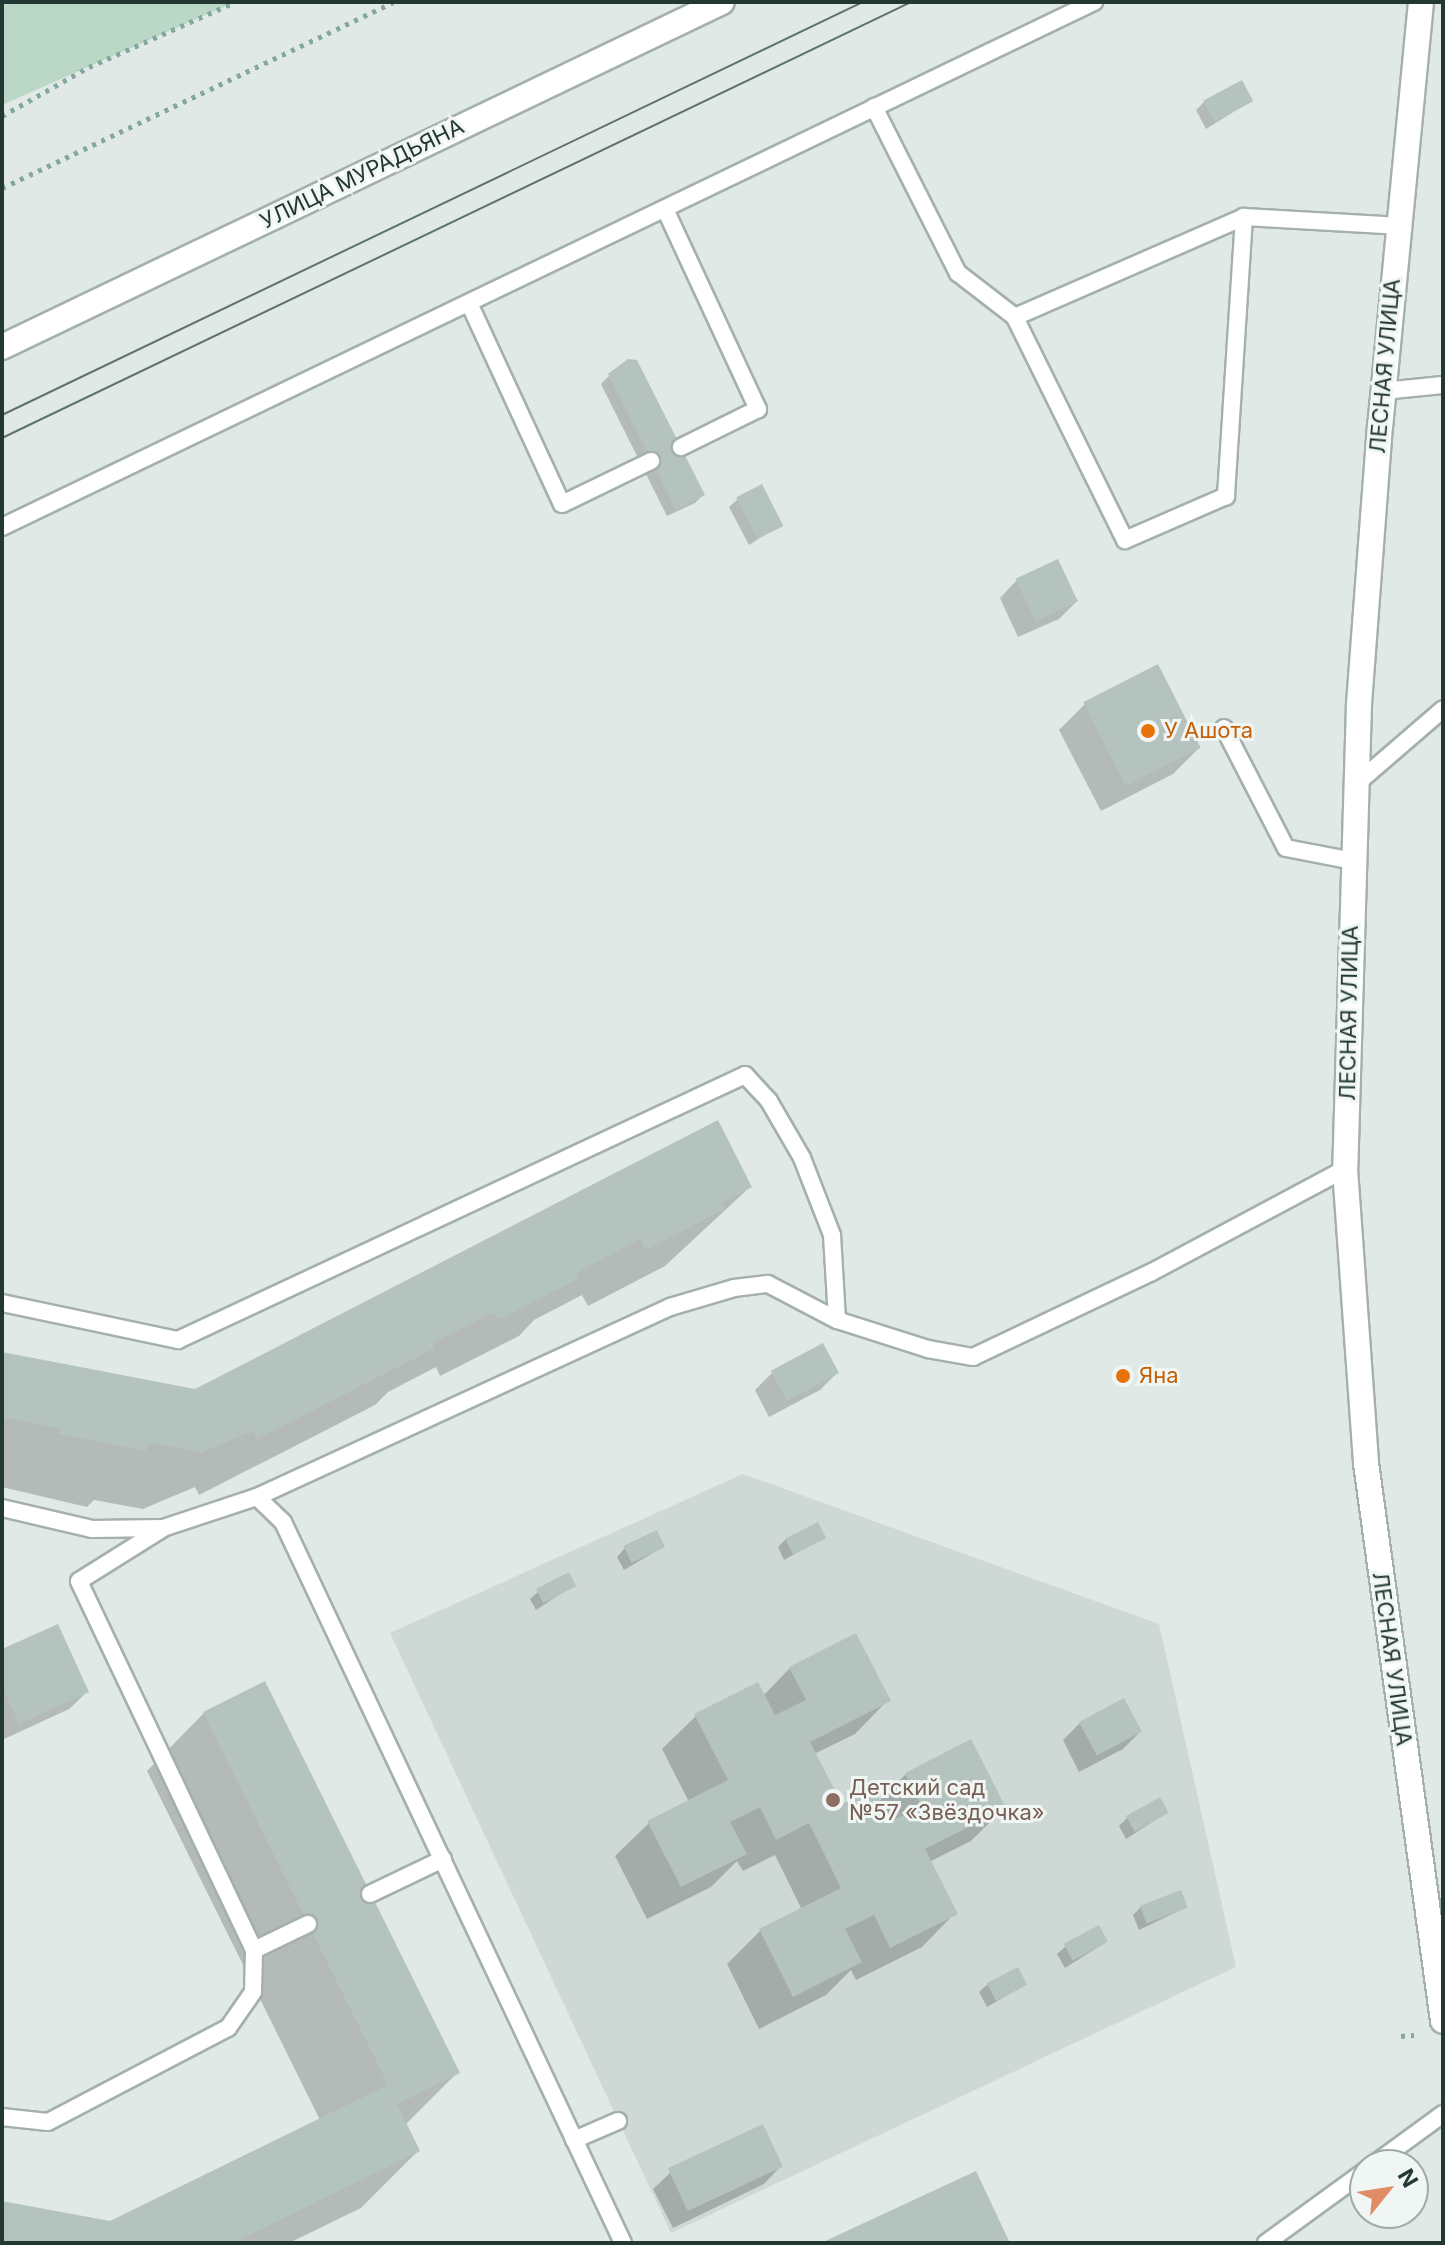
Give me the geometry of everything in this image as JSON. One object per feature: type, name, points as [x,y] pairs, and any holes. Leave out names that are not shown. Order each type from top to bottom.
[{"type":"main road","name":"УЛИЦА МУРАДЬЯНА","points":[[2,347],[722,2]]},
{"type":"main road","name":"ЛЕСНАЯ УЛИЦА","points":[[1421,2],[1383,391],[1354,786],[1345,1169],[1366,1463],[1443,2021]]},
{"type":"lane","points":[[2,527],[1094,2]]},
{"type":"lane","points":[[874,107],[958,273],[1015,317],[1125,540],[1226,496],[1244,217]]},
{"type":"lane","points":[[665,209],[758,409],[681,447]]},
{"type":"lane","points":[[1015,317],[1244,217],[1398,226]]},
{"type":"lane","points":[[469,303],[562,504],[651,461]]},
{"type":"lane","points":[[1383,391],[1443,385]]},
{"type":"lane","points":[[1354,786],[1443,709]]},
{"type":"lane","points":[[1224,728],[1286,848],[1353,861]]},
{"type":"lane","points":[[2,1303],[178,1340],[745,1075],[769,1101],[802,1158],[827,1222],[837,1320]]},
{"type":"lane","points":[[2,2117],[48,2122],[228,2028],[253,1992],[254,1950],[79,1581],[163,1528],[257,1497],[670,1307],[768,1284],[837,1320],[928,1349],[973,1357],[1152,1272],[1345,1169]]},
{"type":"lane","points":[[257,1497],[283,1522],[623,2243]]},
{"type":"lane","points":[[2,1508],[92,1529],[163,1528]]},
{"type":"lane","points":[[370,1894],[443,1859]]},
{"type":"lane","points":[[254,1950],[308,1924]]},
{"type":"lane","points":[[1395,2149],[1443,2114]]},
{"type":"lane","points":[[574,2140],[618,2121]]},
{"type":"lane","points":[[1266,2243],[1349,2183]]},
{"type":"path","points":[[2,116],[89,67],[235,2]]},
{"type":"path","points":[[2,188],[393,2]]},
{"type":"shaded area","name":"Детский сад №57 «Звёздочка»","points":[[743,1474],[1159,1624],[1236,1967],[671,2233],[390,1633]]},
{"type":"green space","points":[[2,2],[235,2],[2,105]]},
{"type":"building","points":[[1242,80],[1253,101],[1214,122],[1203,101]]},
{"type":"building","points":[[628,359],[637,360],[705,495],[676,510],[608,374]]},
{"type":"building","points":[[762,484],[783,526],[757,539],[736,497]]},
{"type":"building","points":[[1058,559],[1078,602],[1035,621],[1015,579]]},
{"type":"building","points":[[1158,664],[1201,748],[1126,786],[1083,702]]},
{"type":"building","points":[[718,1120],[752,1187],[722,1203],[725,1209],[646,1250],[640,1239],[576,1273],[578,1279],[498,1320],[494,1312],[432,1343],[435,1348],[257,1439],[253,1431],[201,1453],[148,1442],[146,1451],[58,1434],[59,1428],[2,1417],[2,1352],[195,1389]]},
{"type":"building","points":[[823,1343],[839,1373],[787,1401],[771,1371]]},
{"type":"building","points":[[818,1522],[826,1538],[793,1555],[785,1539]]},
{"type":"building","points":[[657,1530],[665,1547],[631,1563],[623,1546]]},
{"type":"building","points":[[569,1572],[576,1586],[543,1603],[536,1589]]},
{"type":"building","points":[[58,1624],[89,1692],[19,1724],[2,1686],[2,1649]]},
{"type":"building","points":[[856,1633],[891,1701],[810,1742],[842,1804],[874,1788],[890,1822],[922,1806],[905,1773],[971,1739],[1006,1808],[925,1849],[958,1914],[890,1948],[874,1915],[845,1929],[862,1962],[793,1997],[759,1929],[841,1888],[809,1823],[776,1840],[760,1807],[730,1822],[747,1854],[681,1887],[647,1821],[728,1780],[694,1714],[758,1682],[775,1715],[806,1700],[789,1667]]},
{"type":"building","points":[[265,1681],[460,2073],[397,2104],[420,2151],[233,2243],[2,2243],[2,2201],[110,2221],[388,2085],[203,1712]]},
{"type":"building","points":[[1124,1698],[1142,1732],[1097,1755],[1079,1722]]},
{"type":"building","points":[[1160,1797],[1169,1813],[1135,1832],[1126,1816]]},
{"type":"building","points":[[1181,1890],[1188,1908],[1147,1924],[1140,1906]]},
{"type":"building","points":[[1099,1925],[1108,1942],[1073,1961],[1064,1944]]},
{"type":"building","points":[[1018,1967],[1027,1985],[996,2001],[987,1983]]},
{"type":"building","points":[[763,2124],[783,2167],[688,2211],[668,2168]]},
{"type":"building","points":[[976,2171],[1010,2243],[821,2243]]},
{"type":"tram line","points":[[2,415],[863,2]]},
{"type":"tram line","points":[[2,438],[911,2]]},
{"type":"place","name":"У Ашота","points":[[1148,731]]},
{"type":"place","name":"Яна","points":[[1123,1376]]},
{"type":"place","name":"Детский сад №57 «Звёздочка»","points":[[833,1800]]}]
